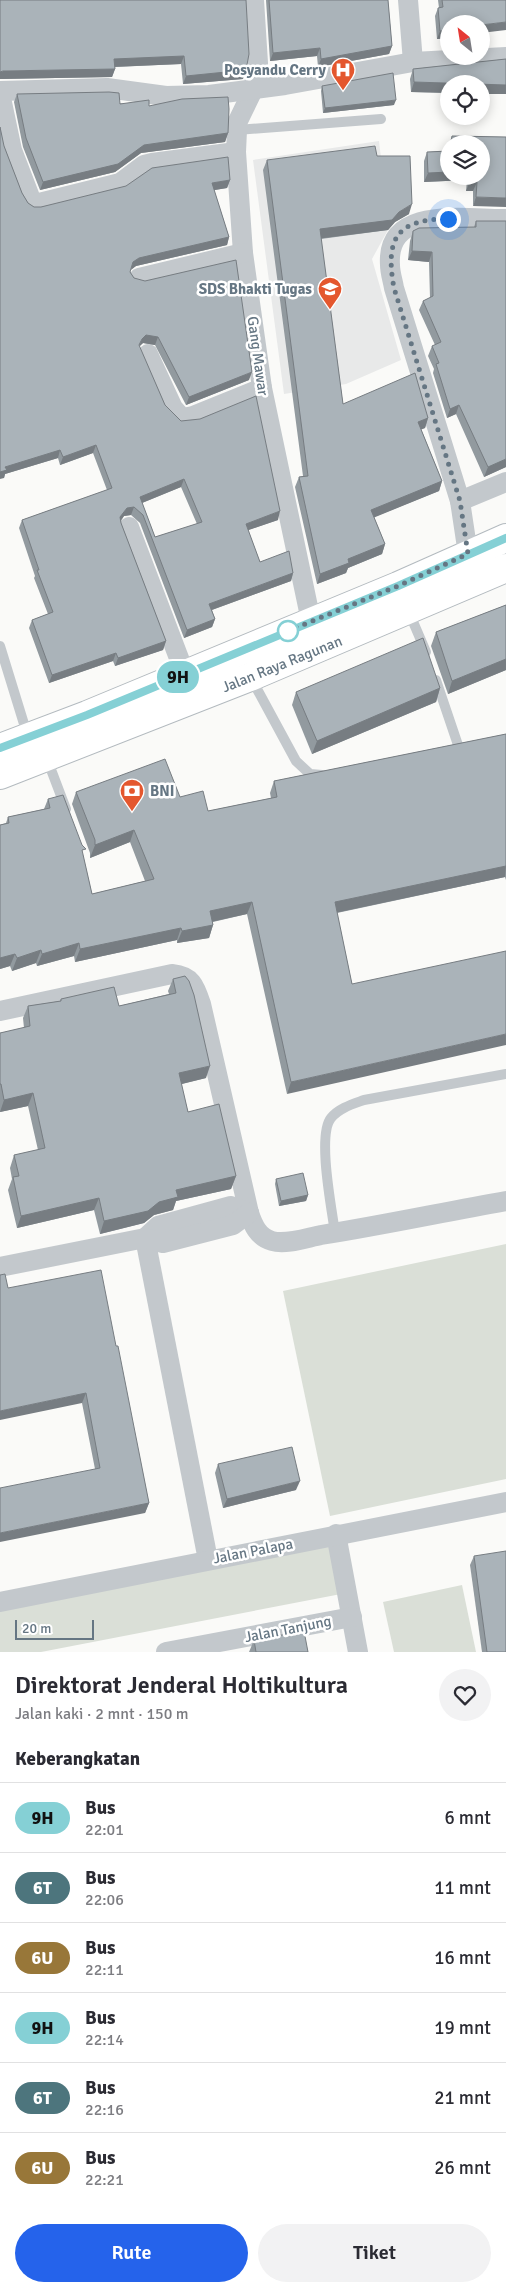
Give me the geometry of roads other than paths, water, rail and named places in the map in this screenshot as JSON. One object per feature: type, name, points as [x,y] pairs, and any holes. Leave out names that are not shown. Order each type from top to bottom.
[{"type":"main road","name":"Jalan Raya Ragunan","points":[[0,775],[250,677],[403,598],[468,554],[506,538]]},
{"type":"main road","name":"Jalan Raya Ragunan","points":[[0,748],[311,622],[477,581],[506,568]]},
{"type":"street","name":"Gang Mawar","points":[[254,0],[258,63],[253,90],[237,123],[236,152],[243,253],[262,388],[311,622]]},
{"type":"street","points":[[408,0],[413,62]]},
{"type":"street","points":[[236,152],[144,165],[120,183],[35,204],[6,151],[0,92],[107,88],[166,96],[209,95],[253,90],[413,62],[506,57]]},
{"type":"street","points":[[477,581],[468,554],[460,501],[394,288],[390,264],[392,246],[401,232],[414,222],[431,219],[506,219]]},
{"type":"street","points":[[140,278],[243,253]]},
{"type":"street","points":[[148,354],[174,408],[182,418],[193,416],[262,388]]},
{"type":"street","points":[[460,501],[506,482]]},
{"type":"street","points":[[129,528],[184,674]]},
{"type":"street","points":[[0,1011],[172,974],[182,975],[190,979],[196,987],[201,1004],[253,1226],[261,1236],[271,1241],[280,1242],[335,1233],[506,1201]]},
{"type":"street","points":[[0,1266],[145,1238],[163,1242],[233,1225],[249,1212]]},
{"type":"street","points":[[145,1238],[208,1560]]},
{"type":"street","name":"Jalan Palapa","points":[[0,1602],[336,1534],[506,1502]]},
{"type":"street","points":[[336,1534],[358,1652]]},
{"type":"street","name":"Jalan Tanjung","points":[[166,1652],[352,1617]]},
{"type":"lane","points":[[237,130],[381,119]]},
{"type":"lane","points":[[403,598],[430,665],[459,748]]},
{"type":"lane","points":[[0,646],[28,738]]},
{"type":"lane","points":[[250,677],[296,761],[310,774],[326,776],[335,774]]},
{"type":"lane","points":[[46,758],[70,820]]},
{"type":"lane","points":[[335,1233],[324,1136],[330,1119],[344,1108],[364,1100],[506,1074]]},
{"type":"place","name":"Posyandu Cerry","points":[[343,91]]},
{"type":"place","name":"SDS Bhakti Tugas","points":[[330,310]]},
{"type":"place","name":"BNI","points":[[132,812]]}]
